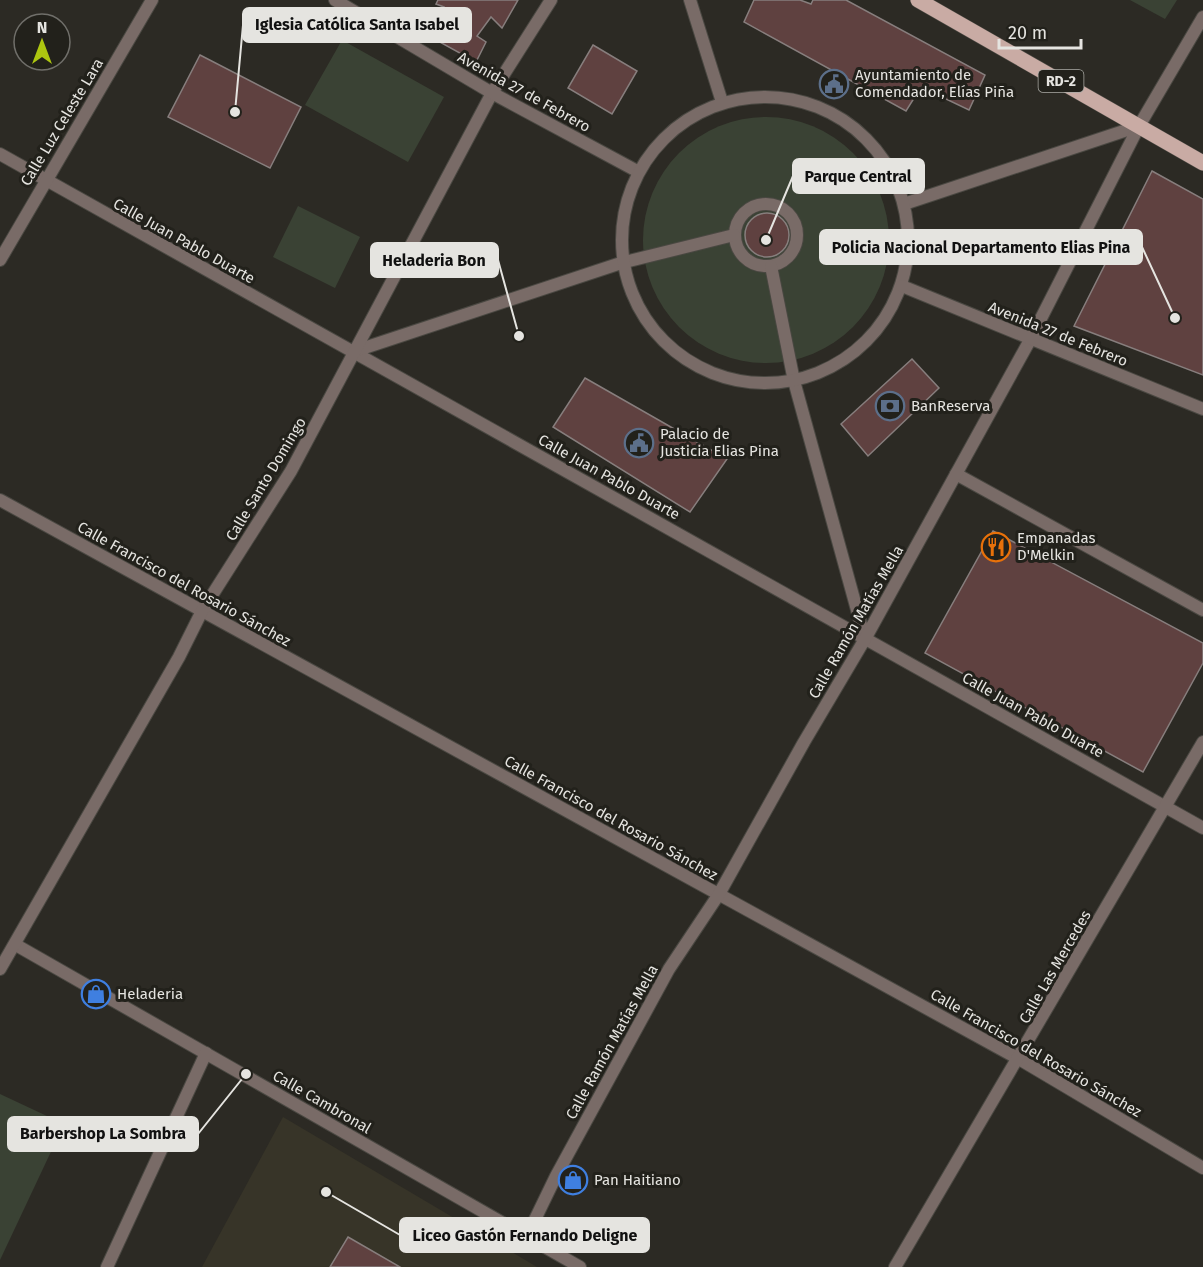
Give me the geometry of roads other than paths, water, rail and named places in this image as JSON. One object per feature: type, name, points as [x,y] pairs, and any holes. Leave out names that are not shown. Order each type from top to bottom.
[{"type":"main road","name":"RD-2","points":[[918,0],[1203,163]]},
{"type":"street","name":"Calle Luz Celeste Lara","points":[[0,260],[44,181],[152,0]]},
{"type":"street","name":"Avenida 27 de Febrero","points":[[335,0],[492,93],[637,171]]},
{"type":"street","name":"Calle Santo Domingo","points":[[0,969],[16,945],[60,861],[179,657],[202,611],[291,471],[492,93],[551,0]]},
{"type":"street","points":[[690,0],[722,102]]},
{"type":"street","name":"Calle Ramón Matías Mella","points":[[527,1236],[556,1176],[669,969],[719,894],[865,639],[1030,340],[1139,126],[1203,17]]},
{"type":"street","points":[[768,97],[814,105],[855,127],[886,162],[904,204],[909,245],[902,286],[885,319],[861,348],[830,369],[794,381],[747,383],[702,370],[664,344],[636,307],[621,263],[622,216],[637,171],[667,135],[688,118],[722,102],[768,97]]},
{"type":"street","points":[[904,204],[1139,126]]},
{"type":"street","name":"Calle Juan Pablo Duarte","points":[[0,154],[44,181],[355,351],[1203,828]]},
{"type":"street","points":[[767,204],[788,213],[798,234],[796,245],[782,263],[771,266],[760,266],[749,262],[741,254],[734,235],[740,217],[755,206],[767,204]]},
{"type":"street","points":[[355,351],[621,263],[734,235]]},
{"type":"street","points":[[771,266],[794,381],[865,639]]},
{"type":"street","name":"Avenida 27 de Febrero","points":[[902,286],[1203,409]]},
{"type":"street","points":[[956,474],[1203,610]]},
{"type":"street","name":"Calle Francisco del Rosario Sánchez","points":[[0,500],[1019,1059],[1203,1168]]},
{"type":"street","name":"Calle Las Mercedes","points":[[895,1267],[1203,742]]},
{"type":"street","name":"Calle Cambronal","points":[[16,945],[580,1267]]},
{"type":"street","points":[[107,1267],[206,1053]]},
{"type":"place","name":"Ayuntamiento de Comendador, Elías Piña","points":[[834,84]]},
{"type":"place","name":"Iglesia Católica Santa Isabel","points":[[235,112]]},
{"type":"place","name":"Parque Central","points":[[766,240]]},
{"type":"place","name":"Policia Nacional Departamento Elias Pina","points":[[1175,318]]},
{"type":"place","name":"Heladeria Bon","points":[[519,336]]},
{"type":"place","name":"BanReserva","points":[[890,406]]},
{"type":"place","name":"Palacio de Justicia Elias Pina","points":[[639,443]]},
{"type":"place","name":"Empanadas D'Melkin","points":[[996,547]]},
{"type":"place","name":"Heladeria","points":[[96,994]]},
{"type":"place","name":"Barbershop La Sombra","points":[[246,1074]]},
{"type":"place","name":"Pan Haitiano","points":[[573,1180]]},
{"type":"place","name":"Liceo Gastón Fernando Deligne","points":[[326,1192]]}]
